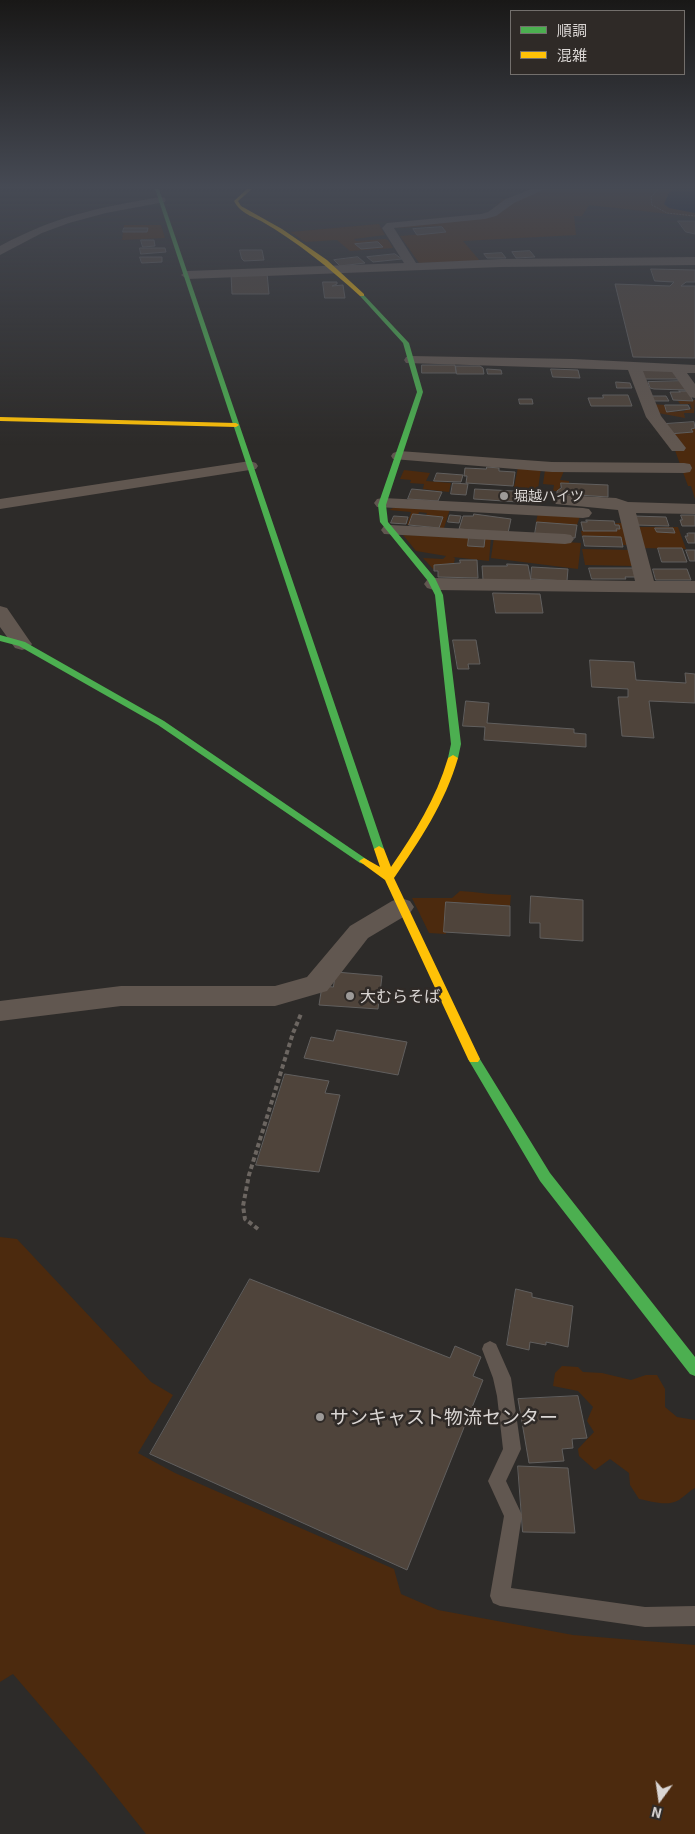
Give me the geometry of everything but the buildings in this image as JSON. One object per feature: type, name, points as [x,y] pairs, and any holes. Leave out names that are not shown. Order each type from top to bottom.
[{"type":"street","points":[[196,275],[186,275],[389,878],[401,907],[467,1048],[545,1177],[695,1369]]},
{"type":"street","points":[[341,275],[368,300],[406,343],[420,392],[383,503],[384,522],[434,584],[440,595],[456,744],[447,782],[432,814],[389,878]]},
{"type":"street","points":[[412,360],[573,362],[634,368],[695,370]]},
{"type":"street","points":[[634,368],[654,417],[678,448]]},
{"type":"street","points":[[678,369],[695,394]]},
{"type":"street","points":[[0,419],[236,425]]},
{"type":"street","points":[[399,456],[552,467],[684,468]]},
{"type":"street","points":[[0,504],[250,466]]},
{"type":"street","points":[[543,511],[544,500],[616,503],[626,507],[695,509]]},
{"type":"street","points":[[383,503],[583,513]]},
{"type":"street","points":[[626,507],[646,586]]},
{"type":"street","points":[[390,530],[565,539]]},
{"type":"street","points":[[434,584],[695,587]]},
{"type":"street","points":[[0,612],[22,644]]},
{"type":"street","points":[[0,638],[22,644],[161,723],[389,878]]},
{"type":"street","points":[[0,1011],[121,996],[275,996],[317,984],[359,932],[401,907]]},
{"type":"lane","points":[[490,1349],[502,1378],[506,1396],[512,1449],[497,1481],[513,1516],[500,1596],[645,1617],[695,1616]]},
{"type":"path","points":[[258,1229],[245,1219],[244,1206],[249,1175],[293,1033],[317,984]]},
{"type":"shaded area","points":[[695,400],[694,413],[684,413],[685,418],[653,412],[651,404],[665,405],[667,412],[685,411],[685,409],[692,409],[690,404],[680,404],[678,401]]},
{"type":"shaded area","points":[[695,428],[695,499],[691,486],[688,486],[669,434],[692,432],[691,429]]},
{"type":"shaded area","points":[[518,467],[541,468],[538,489],[514,487]]},
{"type":"shaded area","points":[[404,470],[430,473],[426,481],[451,483],[449,492],[423,489],[424,484],[410,483],[411,480],[400,479]]},
{"type":"shaded area","points":[[545,470],[564,471],[560,480],[569,481],[569,483],[561,483],[559,491],[553,491],[554,485],[543,484]]},
{"type":"shaded area","points":[[397,506],[450,509],[444,528],[439,528],[426,515],[427,513],[419,512],[418,515],[413,514],[409,525],[407,525],[411,512],[389,510]]},
{"type":"shaded area","points":[[538,513],[580,516],[577,525],[536,522]]},
{"type":"shaded area","points":[[614,523],[622,523],[629,545],[623,545],[621,537],[582,536],[581,531],[616,531],[619,526]]},
{"type":"shaded area","points":[[635,527],[678,527],[686,549],[641,548]]},
{"type":"shaded area","points":[[403,535],[491,537],[489,561],[453,557],[455,558],[454,563],[434,565],[434,570],[423,558],[443,559],[446,556],[416,551]]},
{"type":"shaded area","points":[[494,537],[581,543],[578,569],[491,558]]},
{"type":"shaded area","points":[[582,549],[631,550],[634,566],[585,565]]},
{"type":"shaded area","points":[[460,891],[511,895],[510,906],[447,902],[446,934],[429,933],[412,898],[452,898]]},
{"type":"shaded area","points":[[0,1237],[17,1239],[151,1382],[173,1395],[138,1453],[175,1473],[394,1569],[401,1594],[438,1610],[573,1635],[695,1645],[695,1834],[146,1834],[92,1766],[13,1674],[0,1682]]},
{"type":"shaded area","points":[[562,1366],[578,1367],[583,1372],[602,1373],[631,1380],[646,1375],[657,1375],[665,1389],[665,1407],[677,1417],[695,1420],[695,1488],[679,1500],[669,1503],[639,1499],[630,1485],[629,1473],[610,1459],[595,1470],[579,1456],[578,1449],[594,1432],[587,1421],[593,1407],[578,1391],[553,1386],[555,1373]]},
{"type":"traffic: fast","points":[[186,275],[379,849]]},
{"type":"traffic: fast","points":[[362,295],[406,343],[420,392],[382,505],[384,522],[432,580],[439,595],[456,744],[453,758]]},
{"type":"traffic: fast","points":[[0,638],[22,644],[161,723],[364,861]]},
{"type":"traffic: fast","points":[[474,1059],[545,1177],[695,1369]]},
{"type":"traffic: slow","points":[[340,275],[362,295]]},
{"type":"traffic: slow","points":[[0,419],[236,425]]},
{"type":"traffic: slow","points":[[364,861],[389,878],[427,821],[442,791],[453,758]]},
{"type":"traffic: slow","points":[[379,849],[389,878],[474,1059]]},
{"type":"place","name":"堀越ハイツ","points":[[504,496]]},
{"type":"place","name":"大むらそば","points":[[350,996]]},
{"type":"place","name":"サンキャスト物流センター","points":[[320,1417]]}]
